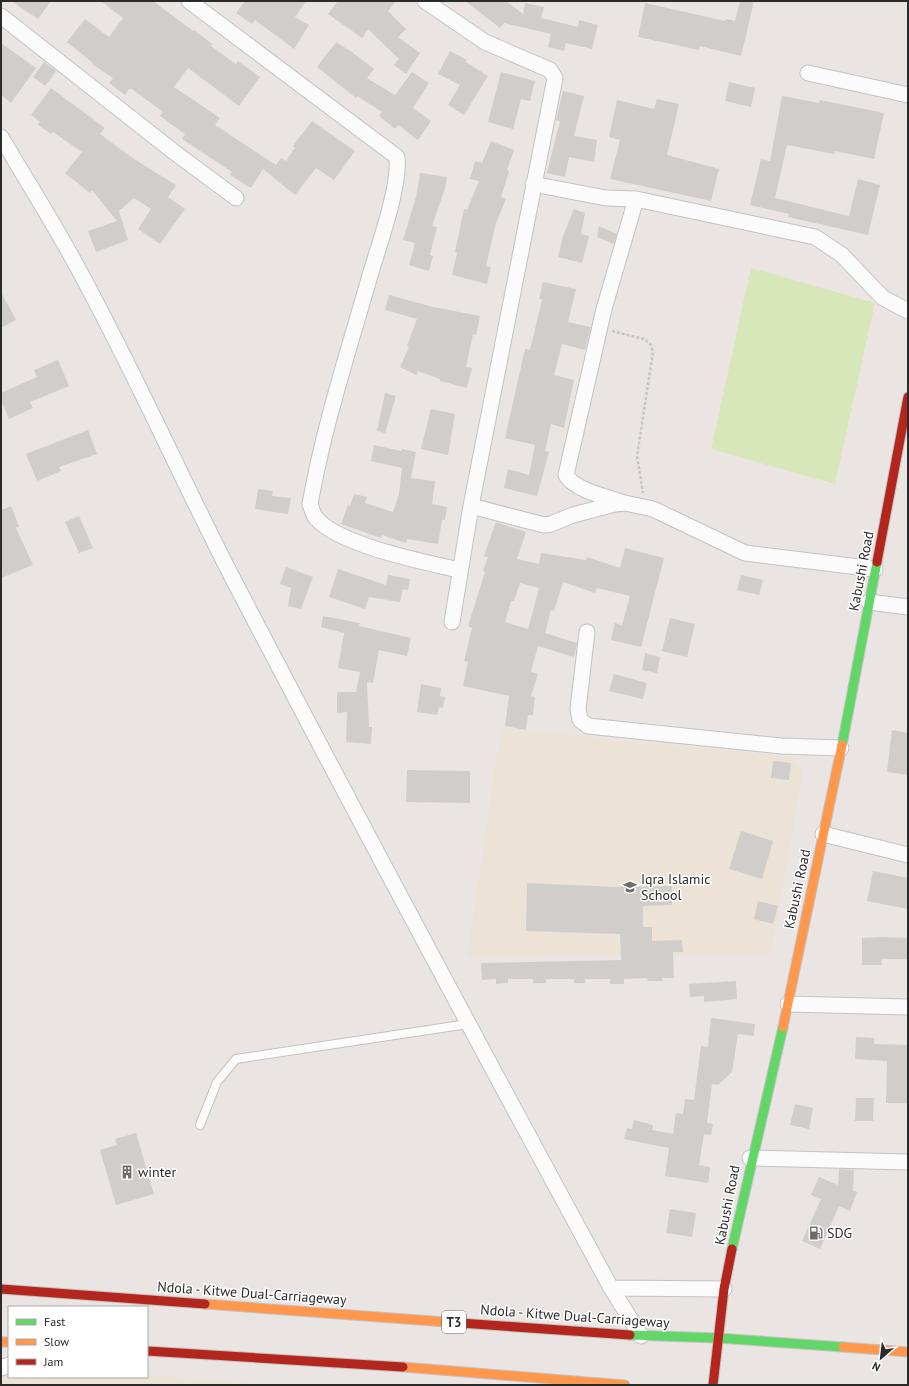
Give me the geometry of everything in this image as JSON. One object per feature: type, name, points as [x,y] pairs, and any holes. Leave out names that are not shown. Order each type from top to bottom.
[{"type":"main road","name":"Kabushi Road","points":[[713,1385],[724,1289],[750,1158],[788,1004],[841,748],[908,397]]},
{"type":"main road","name":"Ndola - Kitwe Dual-Carriageway","points":[[1,1289],[641,1336],[718,1338],[908,1352]]},
{"type":"main road","points":[[148,1351],[414,1368],[626,1385]]},
{"type":"street","points":[[190,1],[389,149],[397,157],[397,177],[379,245],[331,407],[310,504],[315,517],[325,527],[342,536],[406,558],[459,570]]},
{"type":"street","points":[[425,1],[485,42],[550,70],[555,78],[471,506],[459,570],[452,622]]},
{"type":"street","points":[[1,16],[174,152],[236,198]]},
{"type":"street","points":[[808,73],[908,93]]},
{"type":"street","points":[[1,136],[74,262],[139,387],[183,480],[231,573],[468,1024],[611,1288],[641,1336]]},
{"type":"street","points":[[533,184],[606,198],[636,199],[815,237],[842,256],[882,298],[908,311]]},
{"type":"street","points":[[636,199],[599,328],[566,474],[571,482],[581,488],[625,503],[653,509],[745,552],[875,569]]},
{"type":"street","points":[[471,506],[544,525],[551,524],[573,515],[615,504],[625,503]]},
{"type":"street","points":[[870,602],[908,608]]},
{"type":"street","points":[[587,632],[578,710],[580,720],[588,726],[781,746],[841,748]]},
{"type":"street","points":[[823,834],[908,856]]},
{"type":"street","points":[[788,1004],[908,1007]]},
{"type":"street","points":[[750,1158],[908,1162]]},
{"type":"street","points":[[611,1288],[724,1289]]},
{"type":"lane","points":[[200,1125],[217,1082],[236,1059],[468,1024]]},
{"type":"path","points":[[599,328],[644,339],[651,345],[653,352],[636,456],[643,493],[653,509]]},
{"type":"shaded area","name":"Iqra Islamic School","points":[[501,728],[792,757],[803,771],[771,955],[467,957]]},
{"type":"shaded area","points":[[1,1364],[8,1364],[8,1378],[148,1378],[148,1375],[280,1385],[1,1385]]},
{"type":"green space","points":[[751,268],[875,303],[835,484],[711,449]]},
{"type":"building","points":[[11,1],[51,1],[38,19]]},
{"type":"building","points":[[101,1],[153,1],[193,31],[194,30],[212,44],[211,46],[236,64],[238,61],[260,77],[239,106],[188,68],[174,87],[220,118],[215,125],[276,165],[281,158],[286,161],[295,148],[293,146],[312,121],[355,151],[334,180],[316,168],[295,195],[263,169],[251,188],[230,175],[232,172],[182,139],[185,134],[160,116],[163,112],[132,89],[129,89],[125,95],[109,83],[113,78],[92,64],[93,63],[67,42],[85,19],[109,37],[123,18]]},
{"type":"building","points":[[245,1],[306,1],[295,17],[309,25],[294,49],[255,20],[252,24],[236,13]]},
{"type":"building","points":[[338,1],[396,1],[388,11],[406,29],[398,37],[420,53],[406,74],[394,65],[399,59],[368,29],[362,38],[328,14]]},
{"type":"building","points":[[465,1],[506,1],[523,14],[525,3],[544,7],[541,18],[578,27],[579,20],[598,25],[592,49],[566,43],[564,51],[548,47],[551,34],[504,23],[500,28]]},
{"type":"building","points":[[740,1],[754,1],[741,56],[700,46],[699,50],[638,37],[645,3],[725,21],[726,19],[735,21]]},
{"type":"building","points":[[336,42],[374,69],[367,78],[395,95],[412,72],[429,83],[413,108],[431,121],[418,140],[398,125],[395,129],[379,116],[382,112],[357,96],[356,98],[317,67]]},
{"type":"building","points":[[1,43],[36,68],[11,103],[1,95]]},
{"type":"building","points":[[450,51],[467,60],[466,62],[488,76],[464,115],[448,105],[460,85],[438,74]]},
{"type":"building","points":[[44,62],[56,71],[45,86],[33,77]]},
{"type":"building","points":[[501,72],[535,81],[530,101],[521,99],[513,129],[488,122]]},
{"type":"building","points":[[729,82],[755,88],[751,107],[725,101]]},
{"type":"building","points":[[51,88],[105,128],[100,134],[131,157],[176,185],[168,197],[185,209],[160,244],[138,229],[151,209],[134,198],[119,211],[128,240],[96,252],[88,231],[117,221],[92,190],[90,193],[65,173],[82,152],[53,132],[51,134],[38,125],[40,122],[31,115]]},
{"type":"building","points":[[563,91],[584,96],[574,136],[597,140],[594,162],[569,157],[565,177],[547,173],[560,121],[556,120]]},
{"type":"building","points":[[782,96],[819,103],[820,100],[884,113],[874,159],[835,151],[834,154],[787,145],[775,198],[849,216],[858,179],[880,185],[868,235],[788,217],[789,214],[750,205],[761,159],[770,161]]},
{"type":"building","points":[[657,99],[679,104],[667,155],[719,169],[711,201],[610,179],[620,140],[609,137],[617,100],[654,109]]},
{"type":"building","points":[[491,141],[514,150],[507,170],[509,171],[501,197],[506,199],[496,223],[486,266],[491,267],[487,284],[452,275],[464,209],[467,210],[479,181],[470,179],[475,161],[482,163]]},
{"type":"building","points":[[420,173],[447,177],[445,188],[432,226],[437,227],[430,255],[433,256],[429,271],[409,265],[415,243],[403,240],[416,197]]},
{"type":"building","points":[[574,209],[585,213],[581,234],[589,236],[582,263],[558,257],[563,236]]},
{"type":"building","points":[[599,226],[617,234],[614,244],[597,237]]},
{"type":"building","points":[[543,282],[576,289],[568,322],[591,327],[585,350],[562,344],[554,375],[574,380],[564,428],[551,424],[545,451],[549,452],[537,496],[504,488],[508,469],[529,475],[535,445],[505,438],[525,349],[530,350],[542,300],[539,299]]},
{"type":"building","points":[[1,292],[16,320],[1,328]]},
{"type":"building","points":[[389,295],[433,307],[480,316],[476,335],[473,334],[466,367],[472,368],[467,388],[440,381],[440,379],[418,371],[416,375],[400,367],[409,347],[407,346],[417,319],[385,310]]},
{"type":"building","points":[[58,360],[69,386],[30,402],[33,408],[9,419],[1,400],[1,393],[37,377],[34,370]]},
{"type":"building","points":[[385,393],[396,396],[385,433],[377,431]]},
{"type":"building","points":[[431,409],[455,414],[448,455],[421,449]]},
{"type":"building","points":[[88,430],[97,454],[59,467],[61,471],[37,481],[26,454]]},
{"type":"building","points":[[374,445],[401,451],[402,449],[416,452],[411,478],[435,481],[432,504],[447,507],[445,520],[442,520],[438,544],[407,539],[406,543],[382,535],[381,538],[341,524],[354,494],[367,497],[365,503],[393,512],[399,494],[402,468],[371,461]]},
{"type":"building","points":[[258,489],[273,491],[272,496],[291,498],[288,514],[255,509]]},
{"type":"building","points":[[11,506],[19,526],[16,528],[33,565],[1,578],[1,510]]},
{"type":"building","points":[[79,516],[93,548],[79,553],[65,522]]},
{"type":"building","points":[[496,522],[526,532],[517,559],[539,564],[541,553],[586,560],[587,557],[620,568],[625,548],[664,558],[641,647],[611,640],[615,623],[622,625],[630,596],[597,588],[595,593],[563,582],[554,611],[551,610],[545,633],[577,643],[574,657],[538,646],[531,672],[538,674],[531,696],[535,697],[533,715],[528,715],[526,730],[505,726],[509,696],[463,686],[468,662],[464,661],[472,628],[468,626],[485,572],[483,571],[488,557],[484,556]],"holes":[[[520,583],[539,588],[528,629],[505,622],[511,601],[514,601]]]},
{"type":"building","points":[[286,567],[313,577],[301,609],[288,606],[291,588],[280,584]]},
{"type":"building","points":[[338,569],[386,585],[388,575],[410,579],[408,590],[403,589],[400,602],[369,597],[365,609],[329,597]]},
{"type":"building","points":[[741,575],[763,580],[759,595],[737,590]]},
{"type":"building","points":[[323,616],[360,623],[359,626],[411,638],[407,656],[379,650],[373,683],[367,682],[369,727],[372,727],[371,744],[346,742],[347,712],[337,713],[337,692],[356,692],[360,672],[338,668],[344,633],[321,627]]},
{"type":"building","points":[[670,618],[695,624],[687,657],[662,651]]},
{"type":"building","points":[[645,653],[660,657],[657,673],[642,670]]},
{"type":"building","points":[[614,674],[647,683],[643,699],[609,691]]},
{"type":"building","points":[[421,684],[441,688],[440,696],[445,697],[443,708],[439,707],[437,715],[417,712]]},
{"type":"building","points":[[892,730],[908,733],[908,775],[887,772]]},
{"type":"building","points":[[773,761],[791,763],[789,780],[771,778]]},
{"type":"building","points":[[407,770],[470,771],[470,803],[406,802]]},
{"type":"building","points":[[741,831],[773,841],[762,879],[729,869]]},
{"type":"building","points":[[873,871],[908,878],[908,909],[867,901]]},
{"type":"building","points":[[527,883],[615,887],[672,886],[672,905],[643,906],[643,927],[652,927],[652,941],[682,940],[683,952],[673,952],[674,978],[662,978],[663,981],[648,981],[647,978],[624,979],[624,984],[610,984],[610,979],[585,979],[585,983],[574,983],[574,979],[546,979],[546,983],[533,983],[533,979],[508,979],[508,983],[496,984],[496,979],[482,980],[481,963],[621,960],[620,934],[526,931]]},
{"type":"building","points":[[758,901],[778,906],[773,924],[754,919]]},
{"type":"building","points":[[862,938],[908,938],[908,959],[881,959],[882,965],[862,965]]},
{"type":"building","points":[[736,981],[737,999],[704,1002],[704,996],[690,997],[689,984]]},
{"type":"building","points":[[711,1018],[755,1024],[754,1036],[738,1034],[732,1072],[718,1085],[712,1084],[707,1123],[713,1124],[711,1135],[704,1134],[699,1165],[710,1167],[708,1183],[665,1176],[669,1148],[624,1139],[627,1128],[632,1129],[634,1120],[653,1125],[652,1130],[673,1134],[676,1113],[683,1114],[685,1099],[694,1100],[701,1046],[708,1047]]},
{"type":"building","points":[[856,1037],[874,1038],[874,1044],[908,1045],[907,1103],[886,1103],[887,1061],[855,1059]]},
{"type":"building","points":[[856,1098],[874,1098],[873,1121],[855,1121]]},
{"type":"building","points":[[795,1104],[813,1108],[809,1129],[790,1125]]},
{"type":"building","name":"winter","points":[[136,1133],[154,1194],[116,1205],[100,1150],[117,1145],[115,1139]]},
{"type":"building","points":[[839,1169],[854,1170],[853,1191],[857,1192],[850,1211],[839,1206],[820,1249],[802,1241],[821,1199],[811,1195],[819,1177],[838,1185]]},
{"type":"building","points":[[670,1209],[696,1213],[692,1237],[666,1233]]},
{"type":"traffic: fast","points":[[842,745],[877,562]]},
{"type":"traffic: fast","points":[[732,1249],[783,1027]]},
{"type":"traffic: fast","points":[[630,1335],[718,1338],[843,1347]]},
{"type":"traffic: slow","points":[[783,1027],[842,745]]},
{"type":"traffic: slow","points":[[205,1304],[446,1322]]},
{"type":"traffic: slow","points":[[1,1342],[8,1342]]},
{"type":"traffic: slow","points":[[843,1347],[908,1352]]},
{"type":"traffic: slow","points":[[403,1367],[625,1385]]},
{"type":"traffic: jam","points":[[877,562],[908,397]]},
{"type":"traffic: jam","points":[[713,1385],[724,1289],[732,1249]]},
{"type":"traffic: jam","points":[[1,1289],[205,1304]]},
{"type":"traffic: jam","points":[[446,1322],[630,1335]]},
{"type":"traffic: jam","points":[[148,1351],[403,1367]]},
{"type":"place","name":"Iqra Islamic School","points":[[630,887]]},
{"type":"place","name":"winter","points":[[127,1172]]},
{"type":"place","name":"SDG","points":[[816,1233]]}]
